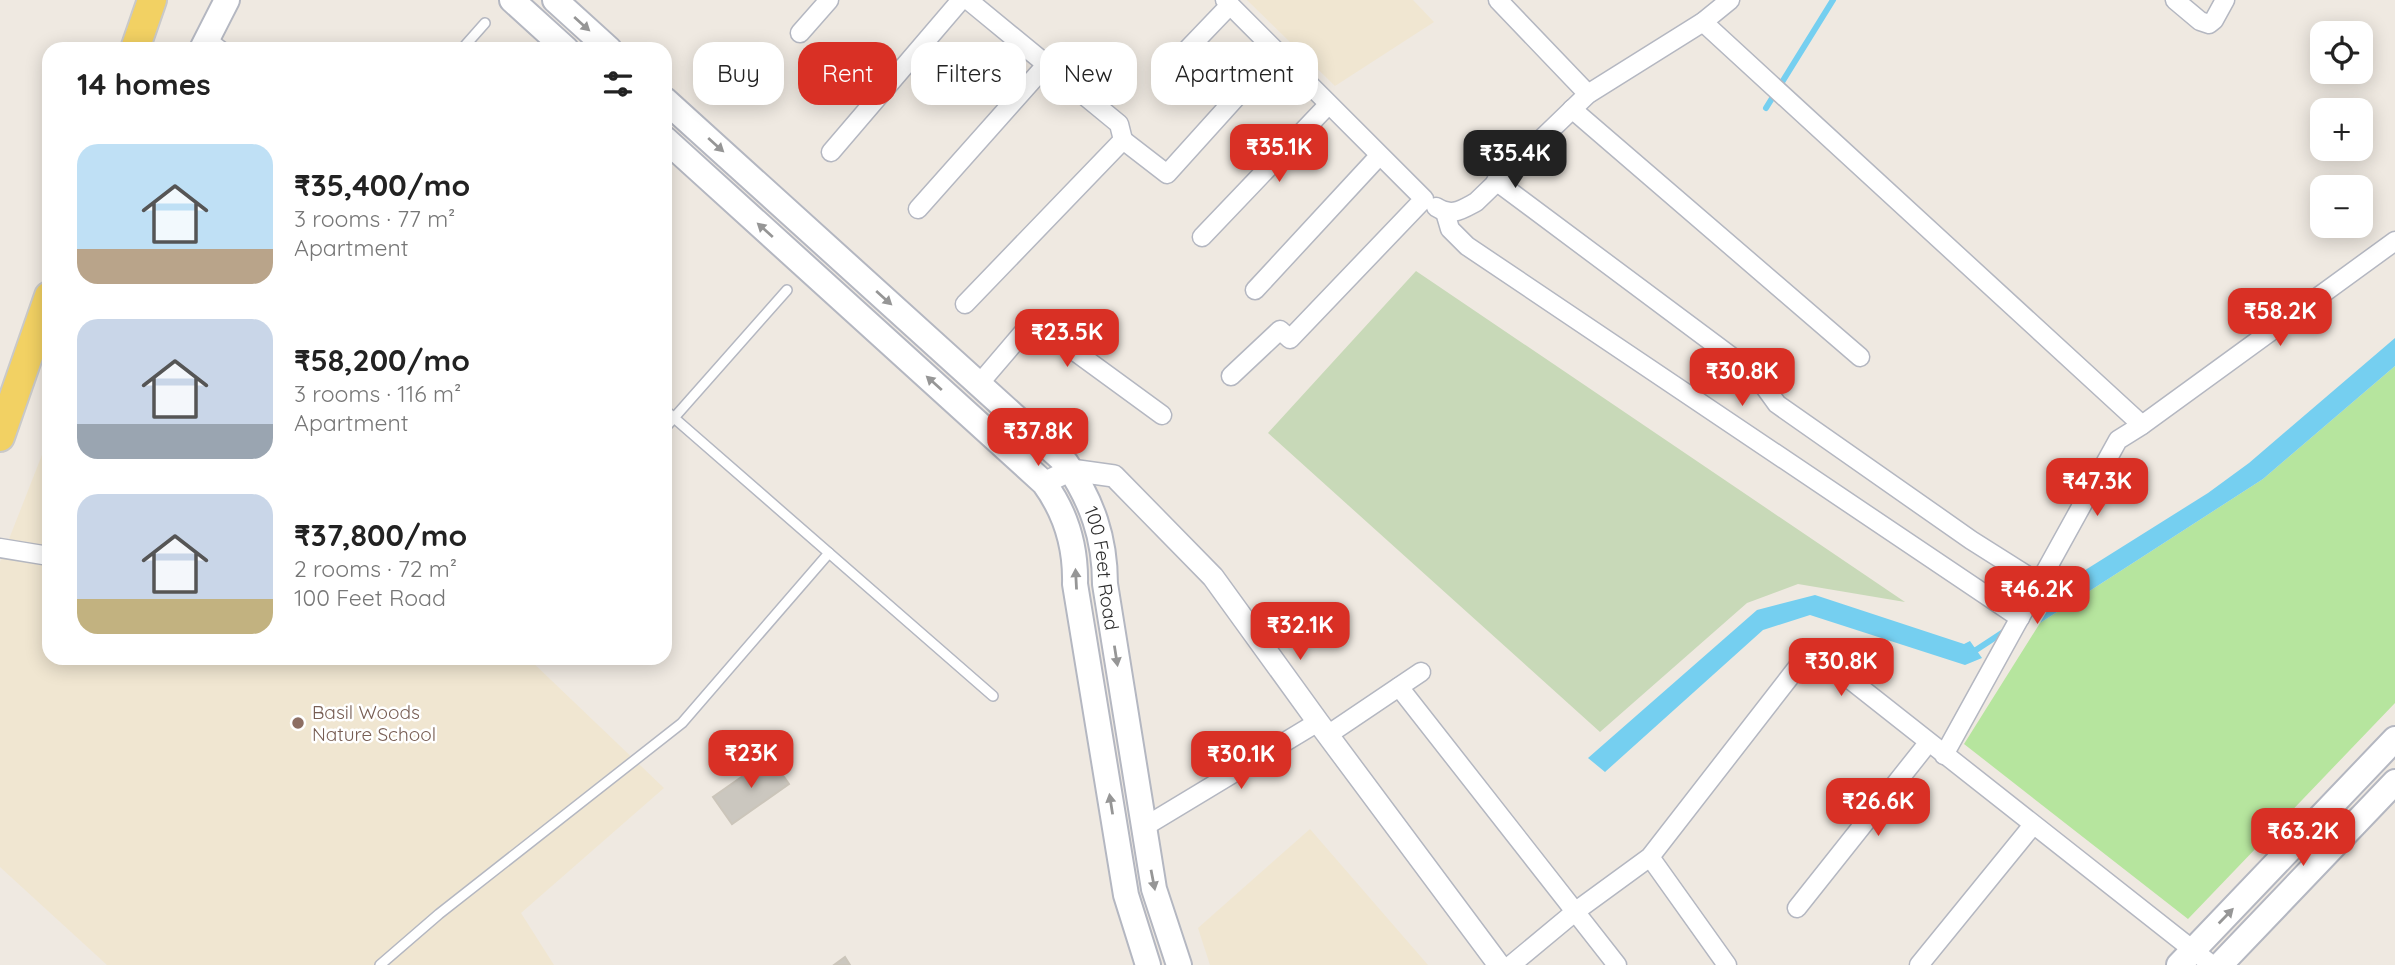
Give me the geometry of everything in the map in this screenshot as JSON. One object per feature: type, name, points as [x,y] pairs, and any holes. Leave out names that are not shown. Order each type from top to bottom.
[{"type":"main road","points":[[137,42],[152,0]]},
{"type":"main road","points":[[213,42],[227,0]]},
{"type":"main road","points":[[512,0],[558,42]]},
{"type":"main road","points":[[555,0],[601,42]]},
{"type":"main road","name":"100 Feet Road","points":[[672,106],[1072,470],[1086,494],[1099,528],[1105,584],[1154,888],[1179,965]]},
{"type":"main road","name":"100 Feet Road","points":[[672,145],[1044,482],[1059,507],[1074,551],[1075,584],[1126,895],[1148,965]]},
{"type":"main road","points":[[0,437],[42,316]]},
{"type":"main road","points":[[2186,957],[2395,739]]},
{"type":"main road","points":[[2220,965],[2395,782]]},
{"type":"street","points":[[800,33],[829,0]]},
{"type":"street","points":[[831,152],[961,0]]},
{"type":"street","points":[[968,0],[1040,60]]},
{"type":"street","points":[[1498,0],[1588,94]]},
{"type":"street","points":[[1318,94],[1424,199],[1445,212],[1458,212],[1476,202],[1588,94],[1703,22],[1730,0]]},
{"type":"street","points":[[2175,0],[2200,21],[2209,23],[2214,20],[2225,0]]},
{"type":"street","points":[[1193,42],[1228,3],[1267,42]]},
{"type":"street","points":[[1703,22],[2142,425]]},
{"type":"street","points":[[918,209],[1040,72]]},
{"type":"street","points":[[1202,237],[1328,104]]},
{"type":"street","points":[[1095,105],[1119,124],[1123,140],[1167,174],[1229,105]]},
{"type":"street","points":[[1572,109],[1860,357]]},
{"type":"street","points":[[965,304],[1123,140]]},
{"type":"street","points":[[1255,290],[1380,156]]},
{"type":"street","points":[[1496,181],[1756,375],[1777,404],[2036,589]]},
{"type":"street","points":[[1231,376],[1280,330],[1290,339],[1424,199]]},
{"type":"street","points":[[1445,212],[1450,229],[1467,246],[2020,618]]},
{"type":"street","points":[[1944,755],[2118,440],[2395,241]]},
{"type":"street","points":[[979,384],[1026,329],[1036,327],[1047,331],[1162,415]]},
{"type":"street","points":[[1044,482],[1072,470],[1114,477],[1213,577],[1499,965]]},
{"type":"street","points":[[0,548],[42,554]]},
{"type":"street","points":[[1511,965],[1576,911],[1650,857],[1803,660],[1812,657],[1824,659],[2033,825],[2186,957],[2213,965]]},
{"type":"street","points":[[1144,827],[1422,672]]},
{"type":"street","points":[[1399,687],[1617,965]]},
{"type":"street","points":[[1797,908],[1928,743]]},
{"type":"street","points":[[1919,965],[2033,825]]},
{"type":"street","points":[[1650,857],[1727,965]]},
{"type":"lane","points":[[468,42],[485,23]]},
{"type":"lane","points":[[787,289],[674,418],[993,696]]},
{"type":"lane","points":[[380,965],[439,914],[682,723],[829,553]]},
{"type":"shaded area","points":[[1247,0],[1413,0],[1434,22],[1335,86],[1318,69],[1318,42],[1290,42]]},
{"type":"shaded area","name":"Basil Woods Nature School","points":[[42,455],[42,665],[535,665],[664,788],[521,913],[554,965],[107,965],[0,867],[0,562]]},
{"type":"shaded area","points":[[1310,829],[1428,965],[1210,965],[1198,928]]},
{"type":"green space","points":[[1416,271],[1905,602],[1798,584],[1747,603],[1600,732],[1268,433]]},
{"type":"green space","points":[[2395,366],[2395,703],[2188,919],[1964,744],[2040,623],[2263,479]]},
{"type":"water","points":[[2395,338],[2395,366],[2263,479],[2040,623],[2063,584],[2208,493],[2249,463]]},
{"type":"water","points":[[1815,595],[1964,644],[1970,641],[1982,658],[1965,665],[1810,615],[1763,630],[1605,772],[1588,758],[1757,610]]},
{"type":"building","points":[[770,757],[789,784],[732,824],[713,797]]},
{"type":"building","points":[[845,957],[850,965],[834,965]]},
{"type":"waterway","points":[[1766,108],[1833,0]]},
{"type":"waterway","points":[[2026,617],[2061,594]]},
{"type":"waterway","points":[[1970,651],[1976,650],[2008,629]]},
{"type":"place","name":"Basil Woods Nature School","points":[[298,723]]}]
